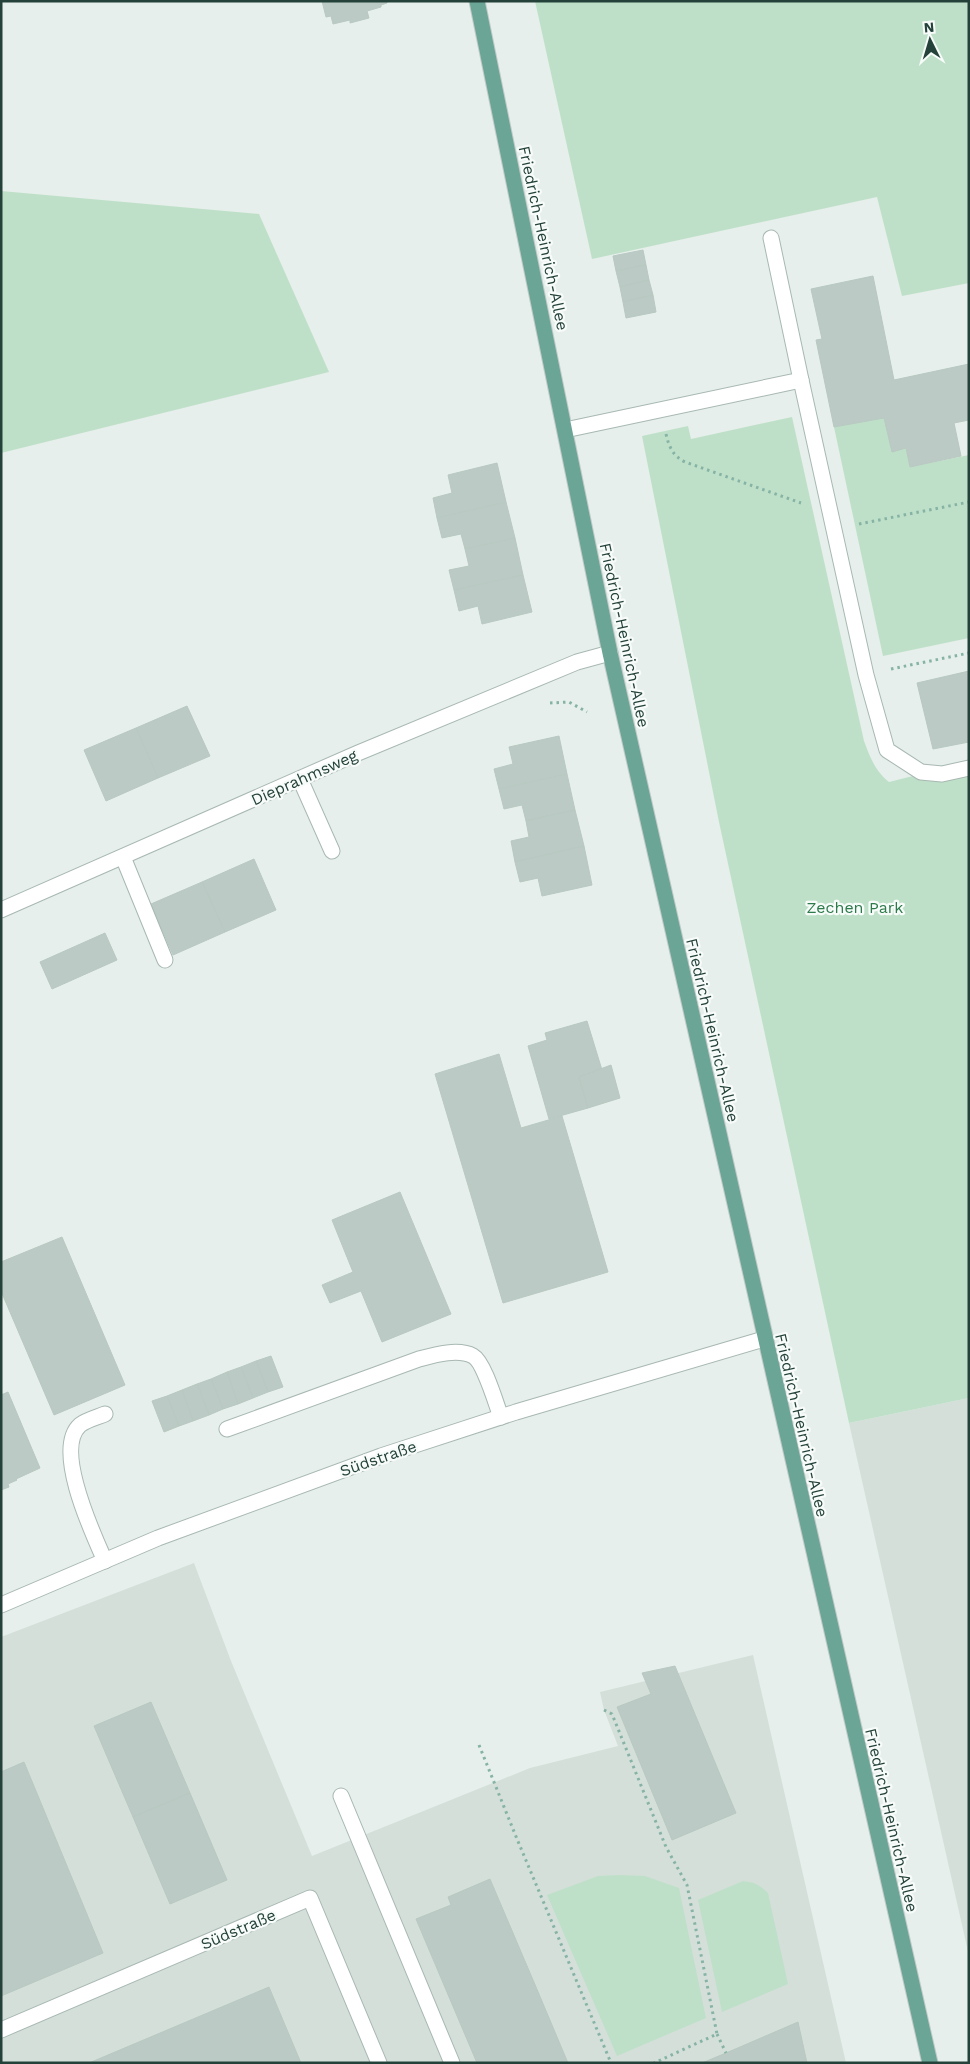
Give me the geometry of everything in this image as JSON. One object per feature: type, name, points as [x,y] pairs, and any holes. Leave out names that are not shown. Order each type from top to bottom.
[{"type":"main road","name":"Friedrich-Heinrich-Allee","points":[[477,1],[610,653],[675,947],[739,1219],[764,1338],[930,2063]]},
{"type":"street","points":[[771,238],[866,675],[887,750],[921,772],[942,774],[969,768]]},
{"type":"street","points":[[565,430],[801,380]]},
{"type":"street","name":"Dieprahmsweg","points":[[1,910],[300,779],[577,662],[610,653]]},
{"type":"street","points":[[300,779],[332,851]]},
{"type":"street","points":[[123,857],[166,960]]},
{"type":"street","name":"Südstraße","points":[[1,1605],[158,1538],[381,1456],[501,1417],[764,1338]]},
{"type":"street","points":[[227,1429],[419,1359],[450,1352],[473,1356],[480,1363],[501,1417]]},
{"type":"street","points":[[105,1414],[80,1425],[73,1436],[70,1450],[84,1516],[105,1561]]},
{"type":"street","points":[[341,1796],[452,2063]]},
{"type":"street","name":"Südstraße","points":[[1,2030],[310,1898],[379,2063]]},
{"type":"path","points":[[866,675],[969,652]]},
{"type":"path","points":[[604,1710],[612,1714],[666,1847],[687,1885],[717,2034],[726,2052]]},
{"type":"path","points":[[479,1745],[520,1848],[611,2063]]},
{"type":"path","points":[[654,2063],[717,2034]]},
{"type":"shaded area","points":[[969,1398],[969,1956],[849,1423]]},
{"type":"shaded area","points":[[194,1563],[231,1661],[312,1856],[530,1768],[618,1746],[604,1710],[600,1692],[753,1655],[846,2063],[1,2063],[1,1637]]},
{"type":"green space","points":[[535,1],[969,1],[969,283],[902,296],[877,197],[592,259]]},
{"type":"green space","points":[[1,191],[259,214],[329,372],[1,453]]},
{"type":"green space","name":"Zechen Park","points":[[792,417],[868,753],[880,773],[889,782],[969,762],[969,1398],[849,1423],[719,822],[642,436],[688,426],[691,439]]},
{"type":"green space","points":[[884,418],[892,451],[906,448],[910,467],[969,455],[969,638],[883,656],[834,427]]},
{"type":"green space","points":[[598,1876],[645,1876],[679,1888],[706,2018],[617,2056],[547,1895]]},
{"type":"green space","points":[[743,1881],[757,1884],[768,1893],[788,1984],[722,2012],[698,1900]]},
{"type":"building","points":[[322,1],[387,1],[387,3],[367,11],[369,18],[350,23],[350,20],[333,24],[331,16],[326,17]]},
{"type":"building","points":[[643,250],[646,265],[616,271],[613,256]]},
{"type":"building","points":[[646,265],[649,280],[620,287],[616,271]]},
{"type":"building","points":[[873,276],[894,380],[969,364],[969,420],[954,423],[961,456],[910,467],[906,448],[892,452],[884,418],[834,427],[816,340],[822,339],[811,289]]},
{"type":"building","points":[[649,280],[653,295],[623,302],[620,287]]},
{"type":"building","points":[[653,295],[656,312],[626,318],[623,302]]},
{"type":"building","points":[[497,463],[506,502],[437,518],[433,498],[452,493],[448,475]]},
{"type":"building","points":[[506,502],[515,538],[465,549],[461,534],[442,538],[437,518]]},
{"type":"building","points":[[515,538],[523,575],[454,590],[449,570],[469,566],[465,549]]},
{"type":"building","points":[[523,575],[532,612],[482,624],[478,606],[459,611],[454,590]]},
{"type":"building","points":[[969,671],[969,742],[933,749],[917,683]]},
{"type":"building","points":[[187,706],[210,756],[158,778],[136,728]]},
{"type":"building","points":[[136,728],[158,778],[106,801],[84,750]]},
{"type":"building","points":[[559,736],[567,774],[499,789],[494,769],[513,764],[509,747]]},
{"type":"building","points":[[567,774],[575,810],[526,821],[522,805],[504,809],[499,789]]},
{"type":"building","points":[[575,810],[584,846],[515,862],[511,841],[529,837],[526,821]]},
{"type":"building","points":[[584,846],[592,885],[542,896],[538,878],[520,882],[515,862]]},
{"type":"building","points":[[254,859],[276,910],[225,932],[202,882]]},
{"type":"building","points":[[202,882],[225,932],[173,955],[151,904]]},
{"type":"building","points":[[105,933],[117,960],[52,989],[40,962]]},
{"type":"building","points":[[587,1021],[602,1070],[579,1077],[588,1108],[549,1119],[528,1046],[547,1040],[545,1033]]},
{"type":"building","points":[[499,1054],[521,1128],[562,1116],[608,1272],[503,1303],[435,1074]]},
{"type":"building","points":[[611,1065],[620,1098],[588,1108],[579,1077]]},
{"type":"building","points":[[400,1192],[451,1314],[382,1342],[361,1291],[330,1303],[322,1285],[353,1272],[332,1220]]},
{"type":"building","points":[[62,1237],[125,1385],[54,1415],[1,1291],[1,1262]]},
{"type":"building","points":[[271,1356],[283,1387],[268,1392],[256,1361]]},
{"type":"building","points":[[256,1361],[268,1392],[253,1398],[241,1367]]},
{"type":"building","points":[[241,1367],[253,1398],[238,1404],[227,1372]]},
{"type":"building","points":[[227,1372],[238,1404],[223,1409],[211,1379]]},
{"type":"building","points":[[211,1379],[223,1409],[209,1415],[197,1384]]},
{"type":"building","points":[[197,1384],[209,1415],[193,1421],[182,1390]]},
{"type":"building","points":[[182,1390],[193,1421],[179,1426],[167,1396]]},
{"type":"building","points":[[8,1392],[40,1468],[16,1479],[8,1484],[9,1487],[1,1490],[1,1395]]},
{"type":"building","points":[[167,1396],[179,1426],[164,1432],[152,1401]]},
{"type":"building","points":[[675,1666],[736,1813],[672,1840],[617,1707],[651,1694],[642,1673]]},
{"type":"building","points":[[151,1702],[190,1793],[133,1817],[94,1726]]},
{"type":"building","points":[[24,1762],[103,1953],[1,1996],[1,1772]]},
{"type":"building","points":[[190,1793],[227,1880],[170,1904],[133,1817]]},
{"type":"building","points":[[490,1879],[568,2063],[477,2063],[416,1919],[451,1905],[448,1897]]},
{"type":"building","points":[[269,1987],[301,2063],[89,2063]]},
{"type":"building","points":[[798,2022],[807,2063],[702,2063],[726,2053]]}]
